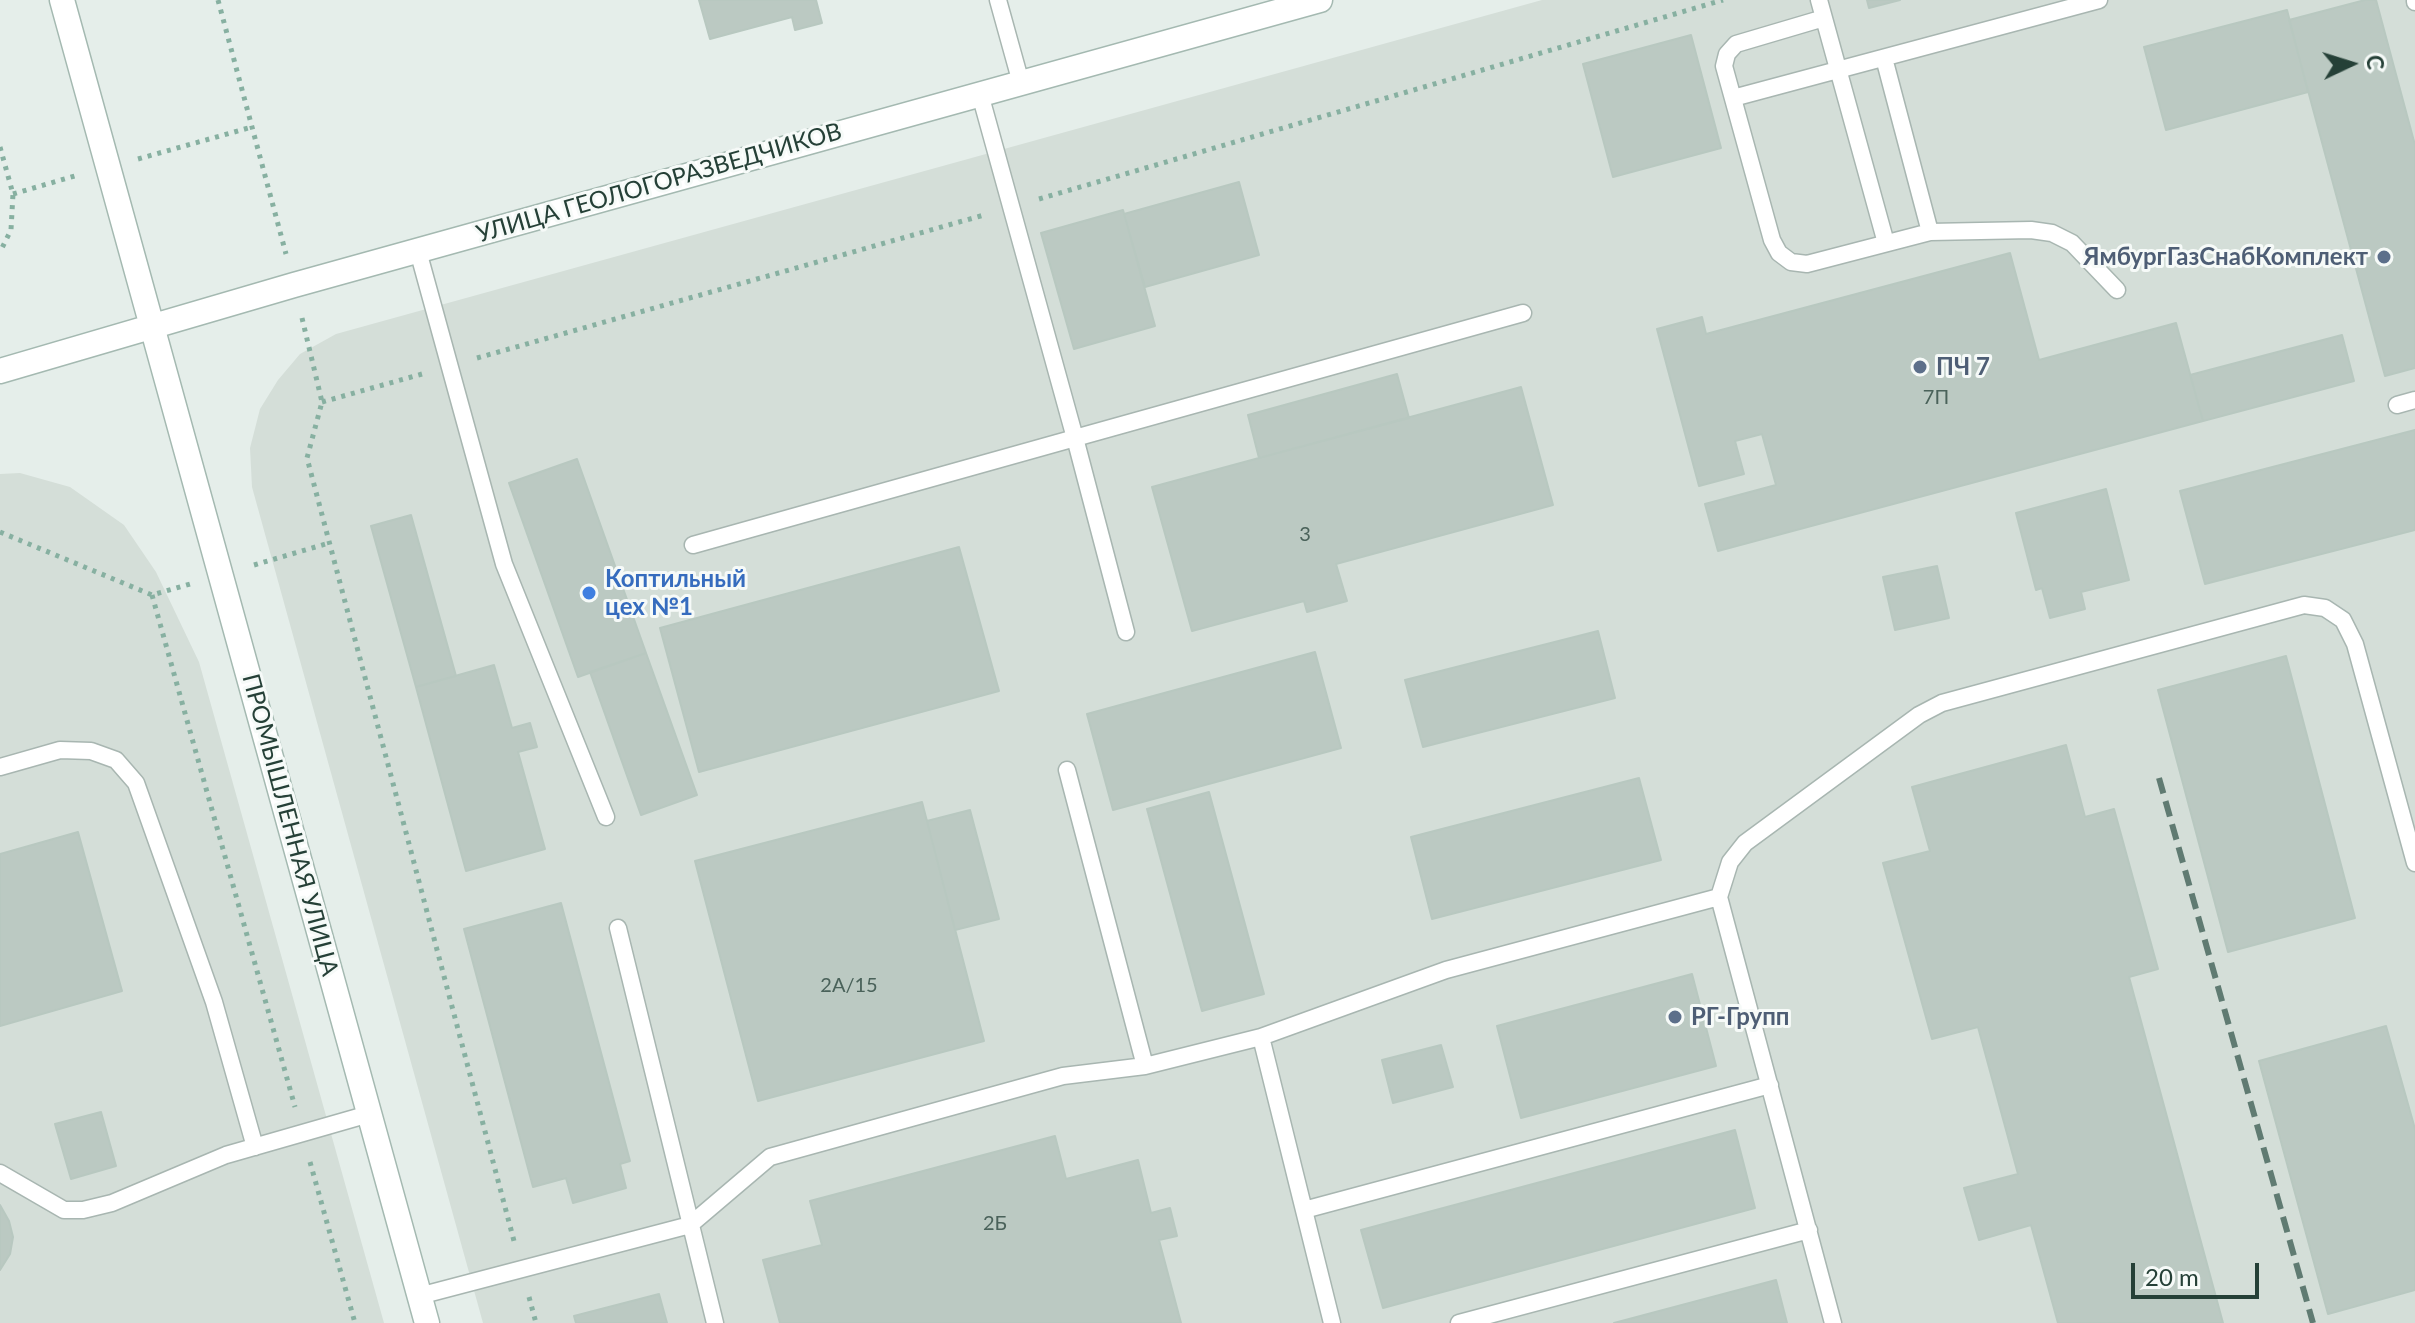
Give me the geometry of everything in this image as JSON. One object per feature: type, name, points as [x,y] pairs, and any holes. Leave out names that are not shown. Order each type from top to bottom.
[{"type":"main road","name":"ПРОМЫШЛЕННАЯ УЛИЦА","points":[[62,0],[427,1323]]},
{"type":"main road","name":"УЛИЦА ГЕОЛОГОРАЗВЕДЧИКОВ","points":[[0,371],[418,251],[1320,0]]},
{"type":"lane","points":[[998,0],[1021,83]]},
{"type":"lane","points":[[1819,0],[1886,243]]},
{"type":"lane","points":[[1733,98],[2099,0]]},
{"type":"lane","points":[[1824,18],[1736,44],[1727,54],[1724,66],[1772,240],[1779,253],[1791,262],[1807,264],[1930,232],[2031,230],[2052,233],[2072,243],[2117,290]]},
{"type":"lane","points":[[1884,58],[1930,232]]},
{"type":"lane","points":[[980,94],[1126,632]]},
{"type":"lane","points":[[418,251],[504,564],[606,817]]},
{"type":"lane","points":[[693,545],[1523,313]]},
{"type":"lane","points":[[2397,405],[2415,400]]},
{"type":"lane","points":[[1833,1323],[1719,897],[1730,862],[1745,843],[1919,715],[1942,703],[2304,605],[2325,608],[2343,620],[2355,644],[2415,863]]},
{"type":"lane","points":[[0,767],[60,750],[91,751],[116,760],[136,783],[214,1002],[255,1147]]},
{"type":"lane","points":[[1067,770],[1145,1066]]},
{"type":"lane","points":[[419,1296],[690,1225],[770,1157],[1063,1076],[1145,1066],[1261,1037],[1446,970],[1719,897]]},
{"type":"lane","points":[[618,928],[715,1323]]},
{"type":"lane","points":[[1261,1037],[1332,1323]]},
{"type":"lane","points":[[1304,1210],[1770,1085]]},
{"type":"lane","points":[[0,1173],[64,1210],[83,1210],[112,1203],[226,1155],[369,1114]]},
{"type":"lane","points":[[1459,1323],[1809,1230]]},
{"type":"path","points":[[218,0],[252,127]]},
{"type":"path","points":[[0,147],[13,194],[11,230],[0,252]]},
{"type":"path","points":[[322,402],[307,458],[536,1323]]},
{"type":"path","points":[[0,532],[152,595],[329,543]]},
{"type":"path","points":[[152,595],[355,1323]]},
{"type":"shaded area","points":[[1542,0],[2415,0],[2415,1323],[483,1323],[252,487],[250,448],[260,409],[278,380],[300,354],[336,334]]},
{"type":"shaded area","points":[[20,473],[70,487],[124,525],[156,572],[199,662],[384,1323],[0,1323],[0,474]]},
{"type":"building","points":[[699,0],[816,0],[822,23],[795,30],[792,17],[710,39]]},
{"type":"building","points":[[1867,0],[1900,0],[1869,8]]},
{"type":"building","name":"ЯмбургГазСнабКомплект","points":[[2365,0],[2376,0],[2415,145],[2415,368],[2385,376],[2289,20]]},
{"type":"building","points":[[2287,10],[2308,92],[2166,130],[2144,47]]},
{"type":"building","points":[[1691,35],[1721,148],[1613,177],[1583,64]]},
{"type":"building","points":[[1239,182],[1259,255],[1145,287],[1124,214]]},
{"type":"building","points":[[1123,210],[1155,326],[1074,349],[1041,233]]},
{"type":"building","points":[[2010,253],[2039,360],[2176,323],[2203,421],[1718,551],[1705,504],[1776,485],[1762,434],[1735,441],[1744,474],[1699,486],[1657,329],[1702,317],[1706,334]]},
{"type":"building","points":[[2342,335],[2354,381],[2203,421],[2190,375]]},
{"type":"building","points":[[1397,374],[1409,418],[1259,458],[1248,415]]},
{"type":"building","points":[[1521,387],[1553,505],[1336,564],[1347,601],[1307,612],[1304,601],[1192,631],[1152,487]]},
{"type":"building","points":[[2415,430],[2415,530],[2205,584],[2180,491]]},
{"type":"building","points":[[577,459],[646,653],[578,677],[509,483]]},
{"type":"building","points":[[2106,489],[2129,580],[2081,592],[2085,609],[2050,618],[2042,588],[2036,590],[2016,513]]},
{"type":"building","points":[[411,515],[456,676],[416,687],[371,526]]},
{"type":"building","points":[[959,547],[999,691],[699,772],[660,628]]},
{"type":"building","points":[[1937,566],[1949,618],[1895,630],[1883,577]]},
{"type":"building","points":[[1598,631],[1615,698],[1423,747],[1405,680]]},
{"type":"building","points":[[1315,652],[1341,748],[1113,810],[1087,714]]},
{"type":"building","points":[[646,653],[697,795],[641,815],[590,672]]},
{"type":"building","points":[[2286,656],[2355,918],[2228,952],[2158,690]]},
{"type":"building","points":[[494,665],[512,728],[530,723],[537,747],[518,752],[545,849],[466,871],[416,687]]},
{"type":"building","points":[[2066,745],[2085,817],[2114,809],[2158,969],[2129,977],[2223,1323],[2058,1323],[2031,1225],[1979,1240],[1964,1188],[2018,1174],[1978,1027],[1932,1039],[1883,863],[1930,851],[1912,787]]},
{"type":"building","points":[[1639,778],[1661,860],[1432,919],[1411,837]]},
{"type":"building","points":[[1209,792],[1264,994],[1202,1011],[1147,809]]},
{"type":"building","points":[[922,802],[984,1041],[758,1101],[695,861]]},
{"type":"building","points":[[970,810],[999,919],[955,930],[927,821]]},
{"type":"building","points":[[78,832],[122,991],[0,1026],[0,854]]},
{"type":"building","points":[[561,903],[630,1161],[620,1164],[626,1188],[573,1203],[566,1178],[533,1187],[464,929]]},
{"type":"building","points":[[1692,974],[1716,1066],[1521,1118],[1497,1026]]},
{"type":"building","points":[[2386,1026],[2415,1129],[2415,1290],[2328,1314],[2259,1061]]},
{"type":"building","points":[[1441,1045],[1453,1087],[1393,1103],[1382,1060]]},
{"type":"building","points":[[101,1112],[116,1166],[71,1179],[55,1124]]},
{"type":"building","points":[[1735,1130],[1755,1208],[1383,1308],[1361,1230]]},
{"type":"building","points":[[1055,1136],[1066,1179],[1138,1160],[1151,1213],[1170,1208],[1177,1236],[1159,1240],[1181,1323],[780,1323],[763,1260],[822,1245],[810,1201]]},
{"type":"building","points":[[0,1205],[13,1237],[10,1254],[0,1270]]},
{"type":"building","points":[[1776,1280],[1787,1323],[1614,1323]]},
{"type":"building","points":[[659,1294],[667,1323],[576,1323],[574,1316]]},
{"type":"railway","points":[[2159,778],[2313,1323]]},
{"type":"place","name":"ЯмбургГазСнабКомплект","points":[[2384,257]]},
{"type":"place","name":"ПЧ 7","points":[[1920,367]]},
{"type":"place","name":"Коптильный цех №1","points":[[589,593]]},
{"type":"place","name":"РГ-Групп","points":[[1675,1017]]}]
